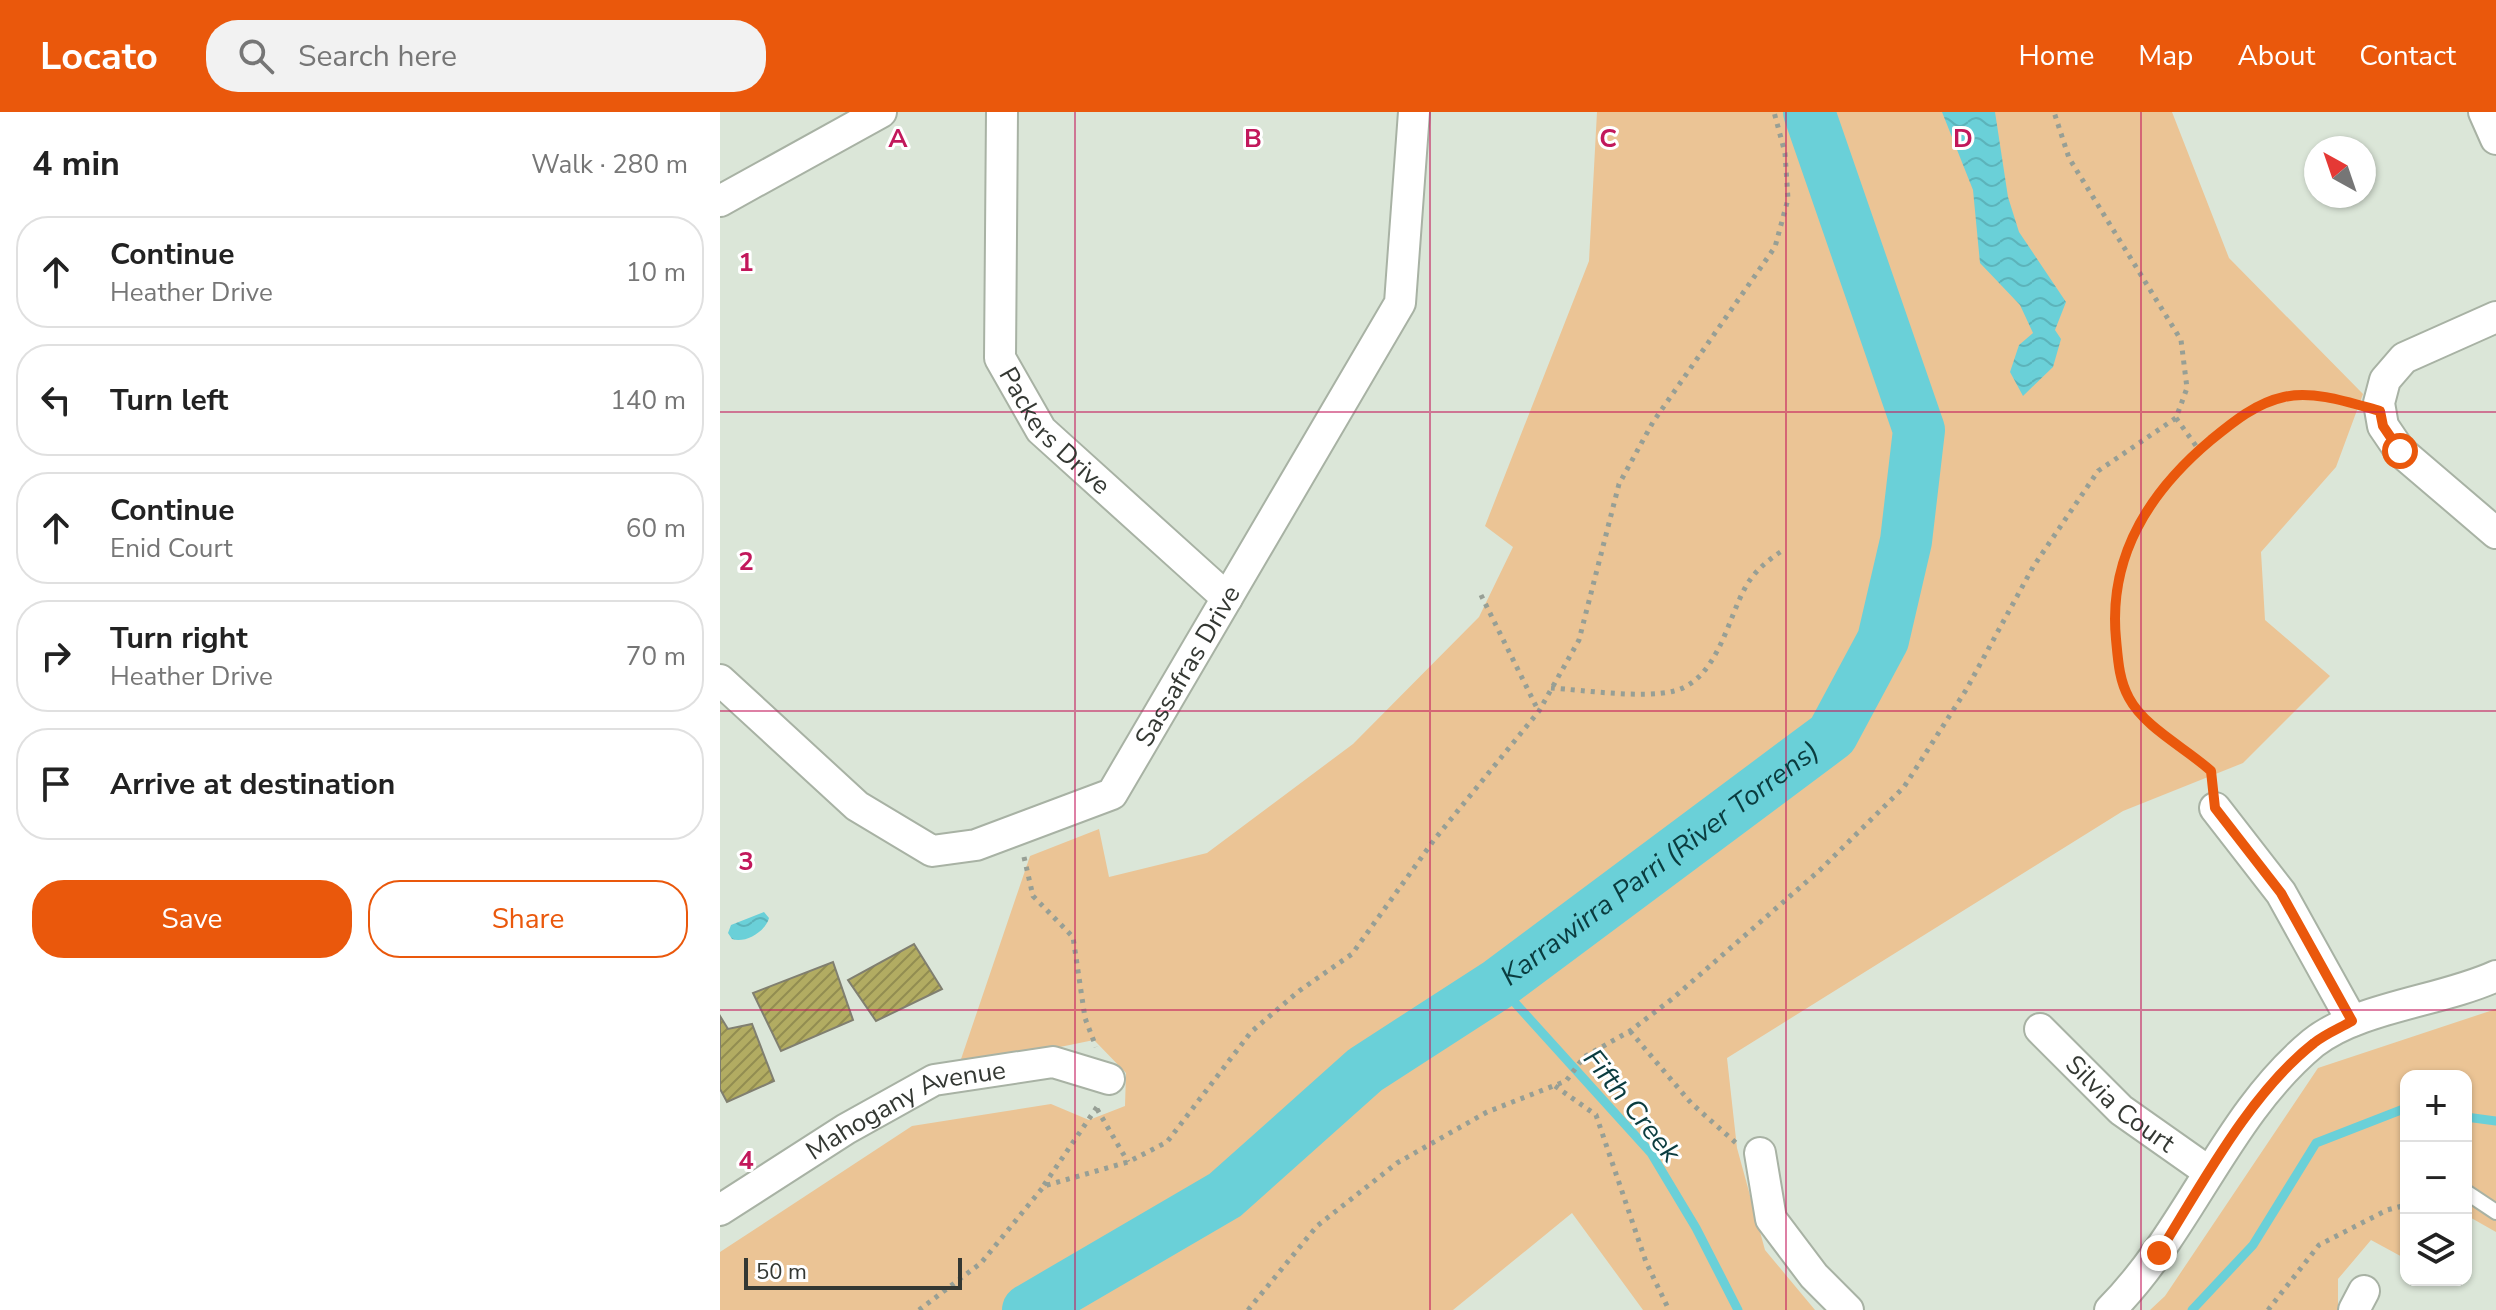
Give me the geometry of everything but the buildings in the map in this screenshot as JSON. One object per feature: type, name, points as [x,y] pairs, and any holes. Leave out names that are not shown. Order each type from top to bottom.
[{"type":"street","points":[[720,201],[881,112]]},
{"type":"street","name":"Packers Drive","points":[[1002,112],[1000,358],[1041,430],[1227,598]]},
{"type":"street","name":"Sassafras Drive","points":[[720,680],[857,806],[932,851],[976,845],[1112,794],[1400,303],[1414,112]]},
{"type":"street","points":[[2484,112],[2496,139]]},
{"type":"street","points":[[2496,317],[2404,358],[2385,380],[2380,411],[2383,426],[2400,451],[2496,533]]},
{"type":"street","points":[[2215,808],[2281,893],[2352,1021]]},
{"type":"street","points":[[2110,1310],[2159,1253],[2209,1172],[2269,1088],[2315,1042],[2352,1021],[2416,1004],[2496,976]]},
{"type":"street","name":"Silvia Court","points":[[2040,1029],[2121,1110],[2209,1172]]},
{"type":"street","name":"Mahogany Avenue","points":[[720,1210],[846,1129],[934,1080],[1053,1062],[1109,1079]]},
{"type":"street","points":[[1761,1159],[1771,1219],[1814,1276],[1848,1310]]},
{"type":"lane","points":[[2472,1196],[2496,1212]]},
{"type":"path","points":[[1044,1186],[1128,1162],[1167,1142],[1251,1032],[1299,991],[1352,954],[1434,840],[1539,711],[1579,640],[1619,484],[1677,386],[1775,247],[1788,199],[1785,153],[1774,112]]},
{"type":"path","points":[[1248,1310],[1317,1226],[1397,1163],[1487,1112],[1566,1081],[1584,1057],[1630,1031],[1820,870],[1904,787],[1966,690],[2033,567],[2098,471],[2176,418],[2187,388],[2181,340],[2069,158],[2054,112]]},
{"type":"path","points":[[2215,808],[2211,771],[2145,718],[2130,700],[2119,672],[2113,606],[2128,545],[2156,493],[2241,415],[2285,396],[2333,398],[2380,411]]},
{"type":"path","points":[[2176,418],[2200,450]]},
{"type":"path","points":[[1551,688],[1610,692],[1675,691],[1704,670],[1724,637],[1746,586],[1767,561],[1785,549]]},
{"type":"path","points":[[1481,595],[1539,711]]},
{"type":"path","points":[[919,1310],[981,1263],[1044,1186],[1097,1109],[1109,1079],[1085,1018],[1073,937],[1033,896],[1018,829]]},
{"type":"path","points":[[1630,1031],[1691,1103],[1761,1159]]},
{"type":"path","points":[[1554,1085],[1596,1115],[1646,1262],[1669,1310]]},
{"type":"path","points":[[1097,1109],[1128,1162]]},
{"type":"path","points":[[2278,1310],[2270,1308],[2319,1245],[2387,1210],[2400,1207]]},
{"type":"shaded area","points":[[1597,112],[2172,112],[2229,258],[2363,394],[2336,467],[2261,552],[2265,620],[2330,676],[2243,763],[2123,811],[1727,1058],[1737,1148],[1765,1250],[1815,1310],[1643,1310],[1572,1213],[1453,1310],[720,1310],[720,1252],[912,1126],[1051,1104],[1089,1120],[1125,1106],[1126,1073],[1094,1040],[958,1068],[1030,856],[1099,829],[1109,877],[1207,853],[1353,744],[1479,617],[1513,547],[1485,526],[1589,261]]},
{"type":"shaded area","points":[[2496,1009],[2496,1232],[2472,1218],[2472,1070],[2400,1070],[2400,1256],[2371,1240],[2338,1279],[2338,1310],[2150,1310],[2165,1296],[2318,1068]]},
{"type":"water","points":[[1942,112],[1995,112],[2008,197],[2019,232],[2066,302],[2055,330],[2061,339],[2053,367],[2023,396],[2010,372],[2019,345],[2033,333],[2020,305],[1980,263],[1973,190]]},
{"type":"water","points":[[764,912],[769,918],[759,932],[743,940],[732,939],[728,933],[731,925]]},
{"type":"waterway","name":"Karrawirra Parri (River Torrens)","points":[[1028,1310],[1225,1195],[1365,1070],[1498,984],[1832,735],[1883,640],[1906,541],[1919,430],[1809,112]]},
{"type":"waterway","name":"Fifth Creek","points":[[1498,984],[1651,1153],[1696,1228],[1738,1310]]},
{"type":"waterway","name":"Fifth Creek","points":[[2192,1310],[2253,1245],[2316,1143],[2400,1110]]},
{"type":"waterway","name":"Fifth Creek","points":[[2472,1118],[2496,1121]]},
{"type":"route","points":[[2159,1253],[2209,1172],[2269,1088],[2315,1042],[2352,1021],[2281,893],[2215,808],[2211,771],[2145,718],[2130,700],[2119,672],[2113,606],[2128,545],[2156,493],[2200,450],[2241,415],[2285,396],[2333,398],[2380,411],[2383,426],[2400,451]]}]
